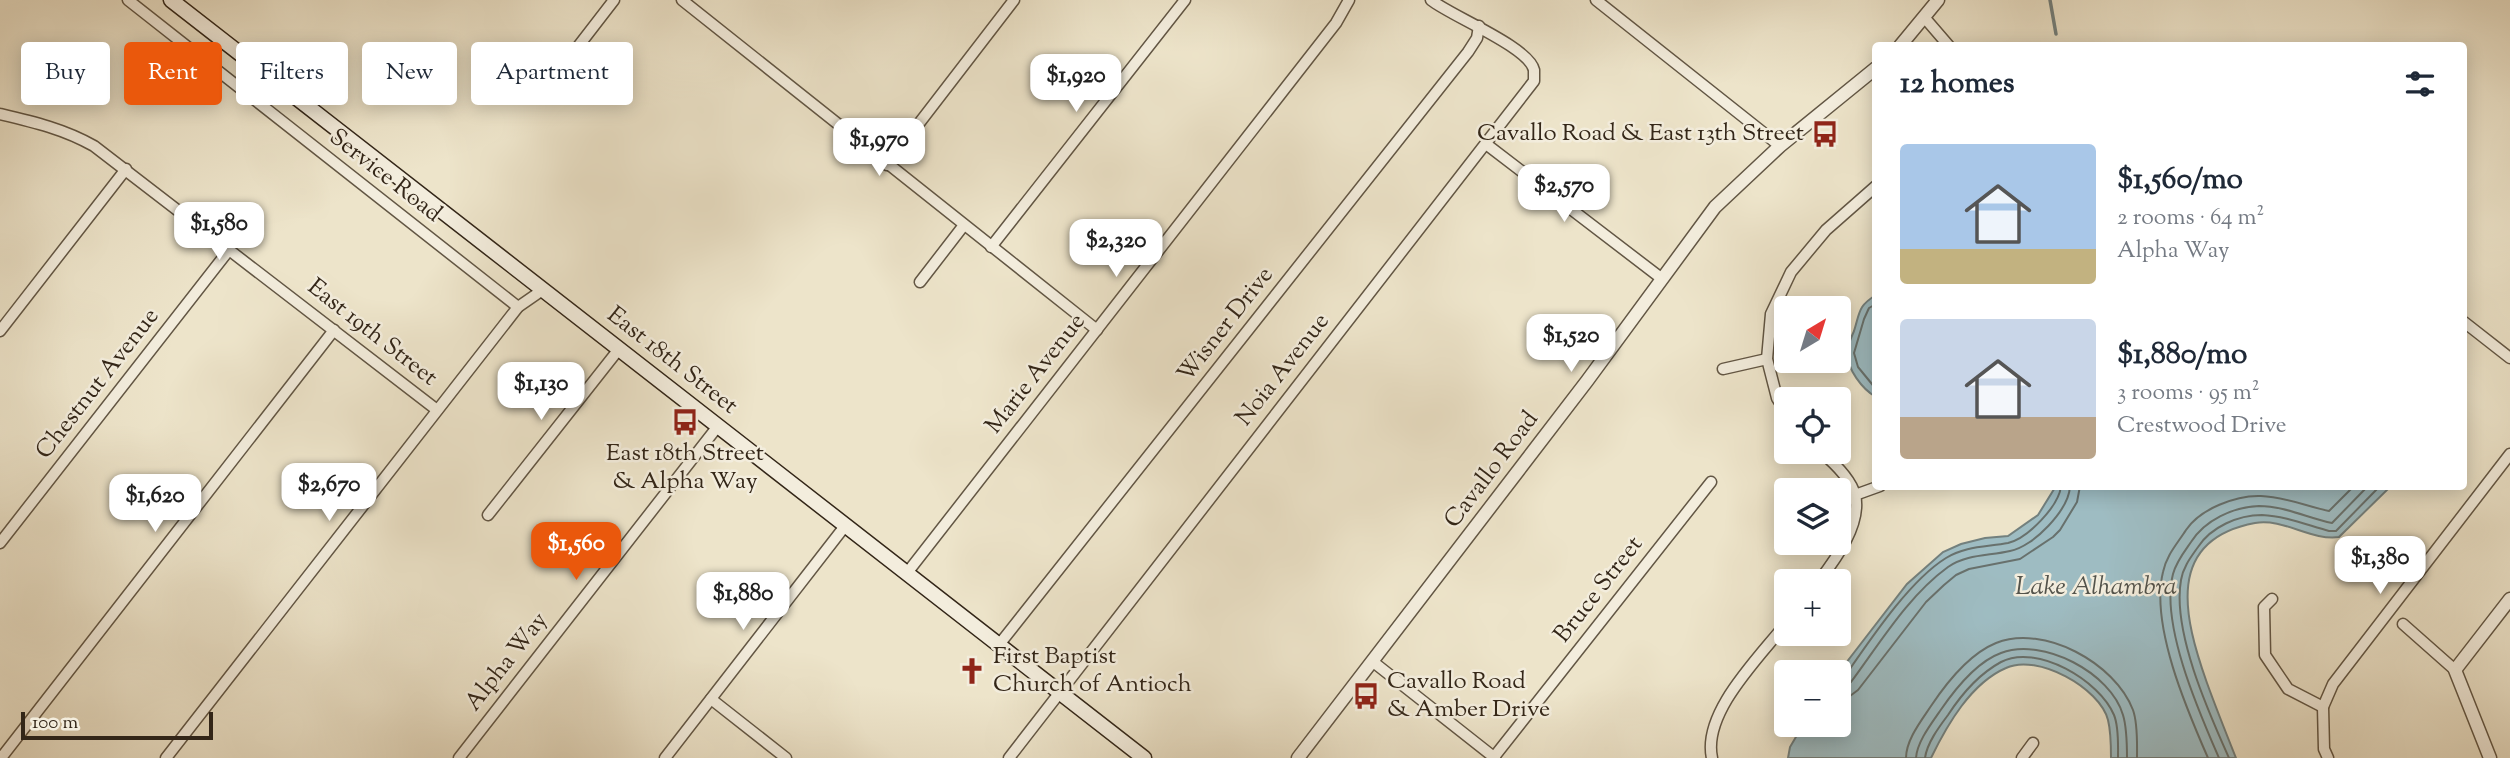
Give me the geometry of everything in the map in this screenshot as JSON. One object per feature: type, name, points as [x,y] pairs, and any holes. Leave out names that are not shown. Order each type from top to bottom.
[{"type":"main road","name":"East 18th Street","points":[[171,0],[1144,758]]},
{"type":"street","name":"Service Road","points":[[128,0],[518,307]]},
{"type":"street","points":[[582,42],[614,0]]},
{"type":"street","points":[[682,0],[1097,330]]},
{"type":"street","points":[[887,165],[1014,0]]},
{"type":"street","points":[[991,247],[1185,0]]},
{"type":"street","name":"Marie Avenue","points":[[907,573],[1336,23],[1349,0]]},
{"type":"street","points":[[1431,0],[1445,11],[1479,26]]},
{"type":"street","points":[[1596,0],[1780,146]]},
{"type":"street","points":[[1903,42],[1938,0]]},
{"type":"street","points":[[1924,17],[1946,42]]},
{"type":"street","name":"Noia Avenue","points":[[1009,758],[1534,81],[1530,62],[1479,26]]},
{"type":"street","name":"Wisner Drive","points":[[998,646],[1460,63],[1477,38],[1479,26]]},
{"type":"street","name":"Cavallo Road","points":[[1298,758],[1587,381],[1715,208],[1780,146],[1872,71]]},
{"type":"street","name":"East 19th Street","points":[[0,114],[72,134],[126,169],[437,410]]},
{"type":"street","points":[[1486,144],[1661,278]]},
{"type":"street","points":[[0,331],[126,169]]},
{"type":"street","points":[[1774,387],[1767,359],[1771,314],[1791,272],[1826,230],[1872,190]]},
{"type":"street","points":[[920,282],[964,225]]},
{"type":"street","name":"Chestnut Avenue","points":[[0,543],[229,250]]},
{"type":"street","points":[[166,758],[518,307],[544,289]]},
{"type":"street","points":[[2467,325],[2510,358]]},
{"type":"street","points":[[1,758],[334,330]]},
{"type":"street","points":[[488,515],[619,349]]},
{"type":"street","points":[[1723,369],[1767,359]]},
{"type":"street","name":"Alpha Way","points":[[459,758],[718,426]]},
{"type":"street","points":[[2328,758],[2324,749],[2323,707],[2333,684],[2510,454]]},
{"type":"street","points":[[1828,569],[1841,553],[1853,521],[1855,495],[1836,464]]},
{"type":"street","name":"Bruce Street","points":[[1495,757],[1712,482]]},
{"type":"street","points":[[1855,495],[1872,489]]},
{"type":"street","points":[[665,758],[845,526]]},
{"type":"street","points":[[2272,599],[2263,607],[2265,655],[2288,690],[2323,707]]},
{"type":"street","points":[[2455,670],[2510,599]]},
{"type":"street","points":[[2403,624],[2455,670],[2490,758]]},
{"type":"street","points":[[1712,758],[1710,748],[1714,722],[1729,696],[1774,639]]},
{"type":"street","points":[[1372,661],[1495,757]]},
{"type":"street","points":[[711,699],[786,758]]},
{"type":"street","points":[[2022,758],[2033,743]]},
{"type":"water","points":[[1872,298],[1872,394],[1856,378],[1852,369],[1852,336],[1860,310]]},
{"type":"water","name":"Lake Alhambra","points":[[2054,490],[2387,490],[2339,537],[2318,536],[2266,522],[2255,523],[2226,532],[2206,546],[2194,564],[2188,585],[2192,633],[2207,683],[2236,758],[2111,758],[2108,720],[2103,708],[2093,696],[2066,676],[2050,669],[2019,665],[1993,675],[1971,694],[1961,706],[1931,758],[1788,758],[1796,737],[1851,737],[1851,660],[1848,660],[1907,584],[1943,552],[1985,538],[2008,536],[2038,515]]},
{"type":"waterway","points":[[2050,0],[2056,34]]},
{"type":"place","name":"Cavallo Road & East 13th Street","points":[[1825,134]]},
{"type":"place","name":"East 18th Street & Alpha Way","points":[[685,422]]},
{"type":"place","name":"First Baptist Church of Antioch","points":[[972,671]]},
{"type":"place","name":"Cavallo Road & Amber Drive","points":[[1366,696]]}]
